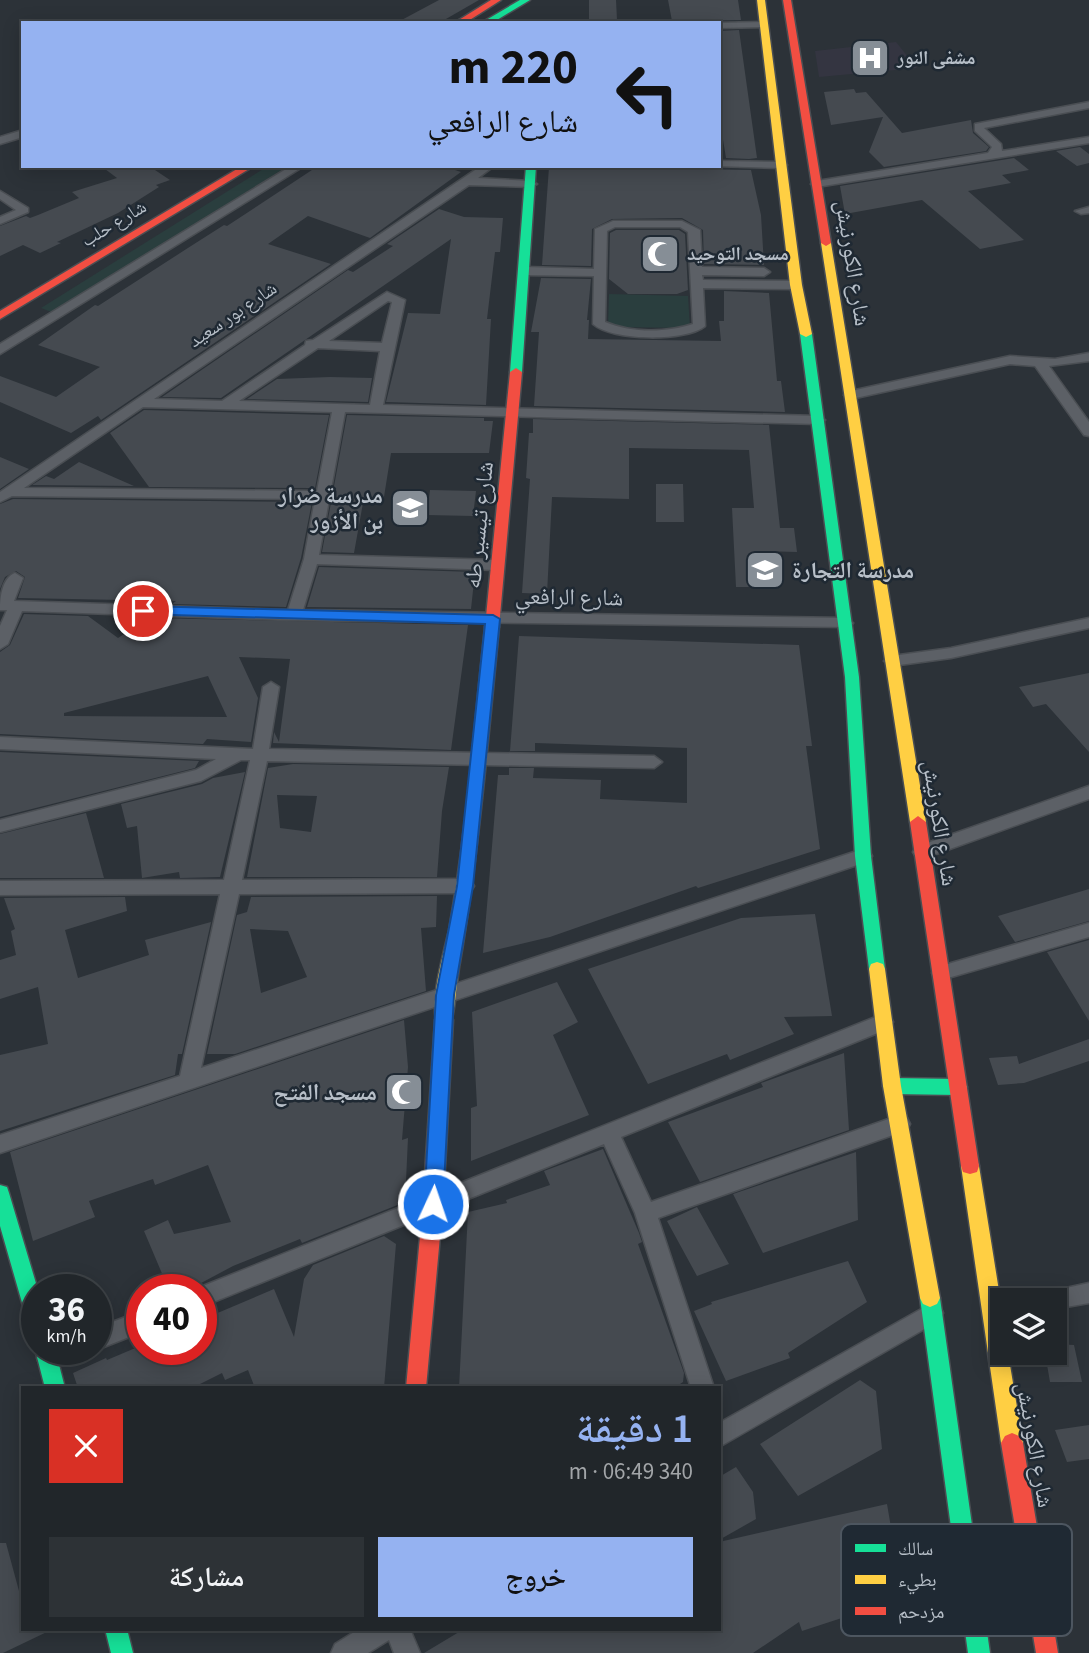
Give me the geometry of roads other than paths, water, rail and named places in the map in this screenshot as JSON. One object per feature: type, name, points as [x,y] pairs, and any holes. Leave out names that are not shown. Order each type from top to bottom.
[{"type":"main road","points":[[461,21],[497,0]]},
{"type":"main road","points":[[489,21],[526,0]]},
{"type":"main road","points":[[761,0],[796,279],[809,349],[852,677],[863,856],[883,1022],[932,1312],[961,1524]]},
{"type":"main road","name":"شارع الكورنيش","points":[[787,0],[991,1288]]},
{"type":"main road","points":[[770,76],[800,78]]},
{"type":"main road","name":"شارع حلب","points":[[93,241],[217,168]]},
{"type":"main road","name":"شارع حلب","points":[[0,316],[246,168]]},
{"type":"main road","name":"شارع تيسير طه","points":[[416,1386],[433,1204],[445,995],[465,886],[493,619],[513,414],[531,168]]},
{"type":"main road","points":[[892,1086],[958,1087]]},
{"type":"main road","points":[[0,1193],[24,1274]]},
{"type":"main road","points":[[50,1365],[55,1386]]},
{"type":"main road","name":"شارع الكورنيش","points":[[1003,1365],[1027,1524]]},
{"type":"main road","points":[[116,1631],[122,1653]]},
{"type":"street","points":[[721,25],[764,25]]},
{"type":"street","points":[[993,153],[998,149],[997,146],[979,130],[979,126],[1089,105]]},
{"type":"street","points":[[0,141],[21,135]]},
{"type":"street","points":[[817,184],[993,153],[1089,140]]},
{"type":"street","points":[[721,164],[781,165]]},
{"type":"street","points":[[0,349],[296,168]]},
{"type":"street","name":"شارع بور سعيد","points":[[4,495],[486,168]]},
{"type":"street","points":[[464,181],[531,184]]},
{"type":"street","points":[[0,194],[24,210],[0,221]]},
{"type":"street","points":[[613,223],[682,225],[694,230],[696,277],[699,326],[685,332],[613,331],[599,324],[601,229],[613,223]]},
{"type":"street","points":[[525,271],[600,273]]},
{"type":"street","points":[[696,277],[796,279]]},
{"type":"street","points":[[225,405],[311,344],[387,296],[399,300],[376,409]]},
{"type":"street","points":[[311,344],[387,347]]},
{"type":"street","points":[[851,395],[1010,360],[1039,362],[1089,357]]},
{"type":"street","points":[[1039,362],[1084,416],[1089,432]]},
{"type":"street","points":[[139,403],[818,420]]},
{"type":"street","points":[[294,615],[311,559],[339,408]]},
{"type":"street","points":[[4,495],[324,495]]},
{"type":"street","points":[[311,559],[497,565]]},
{"type":"street","points":[[0,644],[15,579]]},
{"type":"street","name":"شارع الرافعي","points":[[7,605],[294,615],[845,623]]},
{"type":"street","points":[[892,661],[951,653],[1089,623]]},
{"type":"street","points":[[189,1080],[260,755],[271,687]]},
{"type":"street","points":[[0,743],[260,755],[654,762]]},
{"type":"street","points":[[0,826],[201,775],[238,754]]},
{"type":"street","points":[[922,852],[1089,792]]},
{"type":"street","points":[[0,1144],[863,856]]},
{"type":"street","points":[[0,888],[465,886]]},
{"type":"street","points":[[942,973],[1089,930]]},
{"type":"street","points":[[217,1291],[883,1022]]},
{"type":"street","points":[[646,1213],[900,1124]]},
{"type":"street","points":[[609,1133],[646,1213],[702,1386]]},
{"type":"street","points":[[1067,1297],[1089,1293]]},
{"type":"street","points":[[721,1435],[932,1312]]},
{"type":"street","points":[[344,1653],[380,1631]]},
{"type":"street","points":[[398,1631],[407,1653]]},
{"type":"place","name":"مشفى النور","points":[[870,58]]},
{"type":"place","name":"مسجد التوحيد","points":[[660,254]]},
{"type":"place","name":"مدرسة ضرار بن الأزور","points":[[410,508]]},
{"type":"place","name":"مدرسة التجارة","points":[[765,570]]},
{"type":"place","name":"مسجد الفتح","points":[[404,1092]]}]
